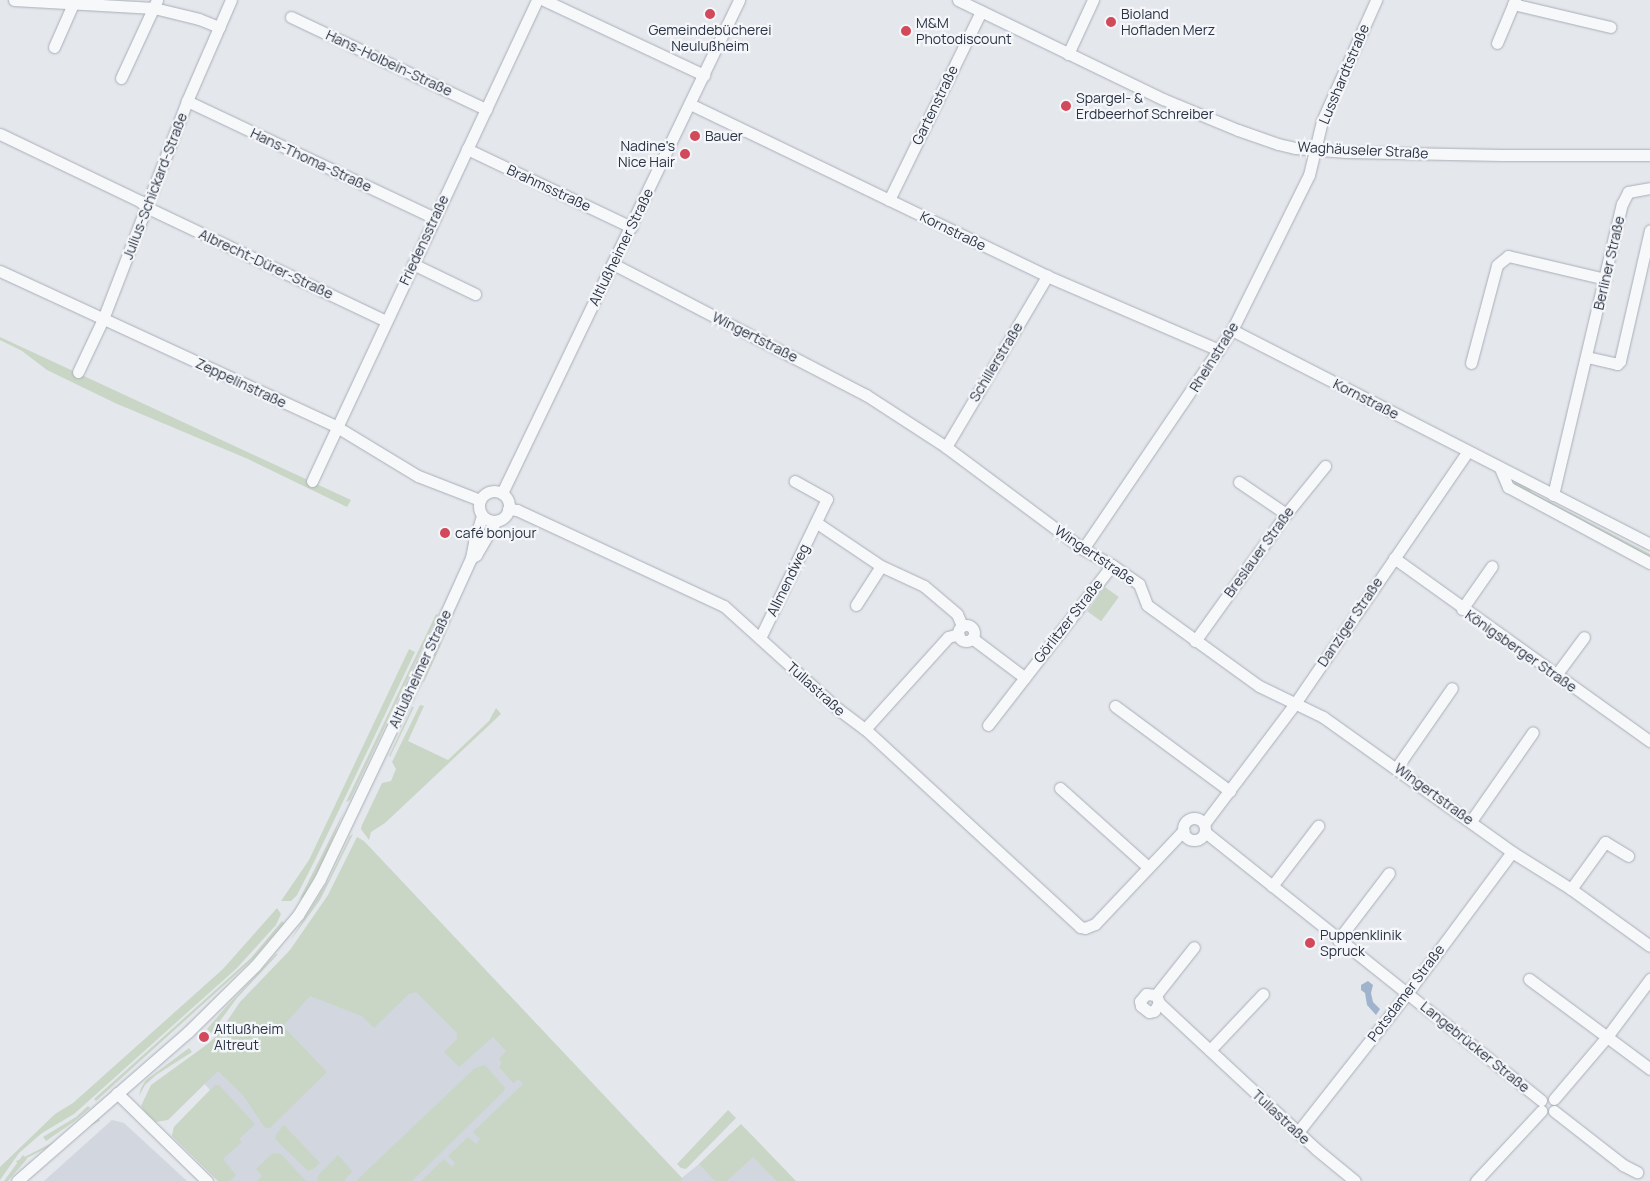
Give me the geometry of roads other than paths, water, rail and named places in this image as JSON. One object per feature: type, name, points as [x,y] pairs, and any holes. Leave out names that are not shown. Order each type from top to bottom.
[{"type":"street","points":[[14,0],[73,4],[156,4],[219,27]]},
{"type":"street","name":"Julius-Schickard-Straße","points":[[78,372],[103,319],[187,102],[231,0]]},
{"type":"street","name":"Friedensstraße","points":[[312,481],[537,0]]},
{"type":"street","points":[[544,0],[704,75]]},
{"type":"street","name":"Altlußheimer Straße","points":[[502,493],[739,0]]},
{"type":"street","name":"Waghäuseler Straße","points":[[958,0],[1154,95],[1238,130],[1278,144],[1315,150],[1502,155],[1650,155]]},
{"type":"street","points":[[1068,54],[1093,0]]},
{"type":"street","name":"Lusshardtstraße","points":[[1315,150],[1322,121],[1376,0]]},
{"type":"street","points":[[1497,43],[1514,2],[1610,27]]},
{"type":"street","points":[[54,47],[73,4]]},
{"type":"street","points":[[121,78],[156,4]]},
{"type":"street","name":"Gartenstraße","points":[[890,200],[981,11]]},
{"type":"street","name":"Hans-Holbein-Straße","points":[[291,16],[486,109]]},
{"type":"street","name":"Hans-Thoma-Straße","points":[[187,102],[434,218]]},
{"type":"street","name":"Kornstraße","points":[[690,104],[1047,276],[1220,350]]},
{"type":"street","name":"Albrecht-Dürer-Straße","points":[[0,134],[140,201],[146,207],[386,321]]},
{"type":"street","name":"Brahmsstraße","points":[[467,149],[631,226]]},
{"type":"street","name":"Rheinstraße","points":[[1083,548],[1232,330],[1309,175],[1315,150]]},
{"type":"street","name":"Berliner Straße","points":[[1553,496],[1622,204],[1628,192],[1650,188]]},
{"type":"street","points":[[1587,357],[1616,364],[1620,361],[1650,230]]},
{"type":"street","points":[[1472,363],[1497,265],[1508,256],[1605,279]]},
{"type":"street","points":[[413,264],[475,294]]},
{"type":"street","name":"Wingertstraße","points":[[613,264],[866,394],[946,447],[1083,548],[1139,584],[1147,605],[1195,641],[1259,686],[1294,705],[1323,717],[1396,767],[1512,852],[1571,889],[1650,946]]},
{"type":"street","name":"Zeppelinstraße","points":[[0,271],[338,427],[412,473],[480,500]]},
{"type":"street","name":"Schillerstraße","points":[[946,447],[1047,276]]},
{"type":"street","name":"Kornstraße","points":[[1232,330],[1467,452],[1650,544]]},
{"type":"street","name":"Danziger Straße","points":[[1205,828],[1294,705],[1467,452]]},
{"type":"street","name":"Breslauer Straße","points":[[1195,641],[1286,514],[1325,466]]},
{"type":"street","points":[[1500,468],[1508,487],[1650,563]]},
{"type":"street","name":"Allmendweg","points":[[760,638],[827,499],[795,481]]},
{"type":"street","points":[[1239,482],[1286,514]]},
{"type":"street","points":[[480,500],[492,491],[502,493],[508,500],[508,509]]},
{"type":"street","name":"Altlußheimer Straße","points":[[17,1181],[188,1032],[255,966],[284,933],[320,879],[471,558],[482,516],[479,506],[480,500]]},
{"type":"street","name":"Altlußheimer Straße","points":[[471,558],[476,555],[496,521],[504,517],[508,509]]},
{"type":"street","name":"Tullastraße","points":[[508,509],[517,510],[715,601],[732,612],[838,709],[865,729],[1076,925],[1085,928],[1095,924],[1148,867]]},
{"type":"street","points":[[482,516],[496,521]]},
{"type":"street","points":[[817,523],[881,566],[924,586],[957,614],[960,630],[948,637],[865,729]]},
{"type":"street","name":"Königsberger Straße","points":[[1394,558],[1462,609],[1650,741]]},
{"type":"street","name":"Görlitzer Straße","points":[[988,725],[1112,565]]},
{"type":"street","points":[[856,605],[881,566]]},
{"type":"street","points":[[1462,609],[1492,566]]},
{"type":"street","name":"Görlitzer Straße","points":[[960,630],[964,641],[972,638],[1025,678]]},
{"type":"street","points":[[1556,675],[1584,637]]},
{"type":"street","points":[[1396,767],[1452,688]]},
{"type":"street","points":[[1115,706],[1230,791]]},
{"type":"street","points":[[1471,821],[1533,732]]},
{"type":"street","points":[[1060,788],[1148,867],[1184,830],[1184,825],[1191,818],[1201,820],[1205,828],[1199,839],[1194,840],[1189,838],[1184,830]]},
{"type":"street","points":[[1272,886],[1318,826]]},
{"type":"street","name":"Langebrücker Straße","points":[[1205,828],[1338,940],[1408,992],[1541,1105]]},
{"type":"street","points":[[1571,889],[1604,842],[1628,856]]},
{"type":"street","name":"Potsdamer Straße","points":[[1298,1132],[1408,992],[1512,852]]},
{"type":"street","points":[[1338,940],[1389,873]]},
{"type":"street","name":"Tullastraße","points":[[1194,947],[1158,999],[1298,1132],[1355,1181]]},
{"type":"street","points":[[1554,1099],[1606,1038],[1650,978]]},
{"type":"street","points":[[1529,980],[1650,1069]]},
{"type":"street","points":[[1210,1050],[1263,994]]},
{"type":"street","points":[[117,1093],[205,1180]]},
{"type":"street","points":[[1476,1181],[1548,1097],[1554,1099]]},
{"type":"street","points":[[1554,1099],[1556,1104],[1554,1112]]},
{"type":"street","points":[[1541,1105],[1547,1114],[1554,1112]]},
{"type":"street","points":[[1554,1112],[1622,1165],[1637,1172]]},
{"type":"water","points":[[1368,981],[1373,985],[1371,993],[1373,1002],[1380,1009],[1376,1015],[1367,1005],[1365,993],[1361,990],[1361,985]]},
{"type":"place","name":"Gemeindebücherei Neulußheim","points":[[710,14]]},
{"type":"place","name":"Bioland Hofladen Merz","points":[[1111,22]]},
{"type":"place","name":"M&M Photodiscount","points":[[906,31]]},
{"type":"place","name":"Spargel- & Erdbeerhof Schreiber","points":[[1066,106]]},
{"type":"place","name":"Bauer","points":[[695,136]]},
{"type":"place","name":"Nadine's Nice Hair","points":[[685,154]]},
{"type":"place","name":"café bonjour","points":[[445,533]]},
{"type":"place","name":"Puppenklinik Spruck","points":[[1310,943]]},
{"type":"place","name":"Altlußheim Altreut","points":[[204,1037]]}]
